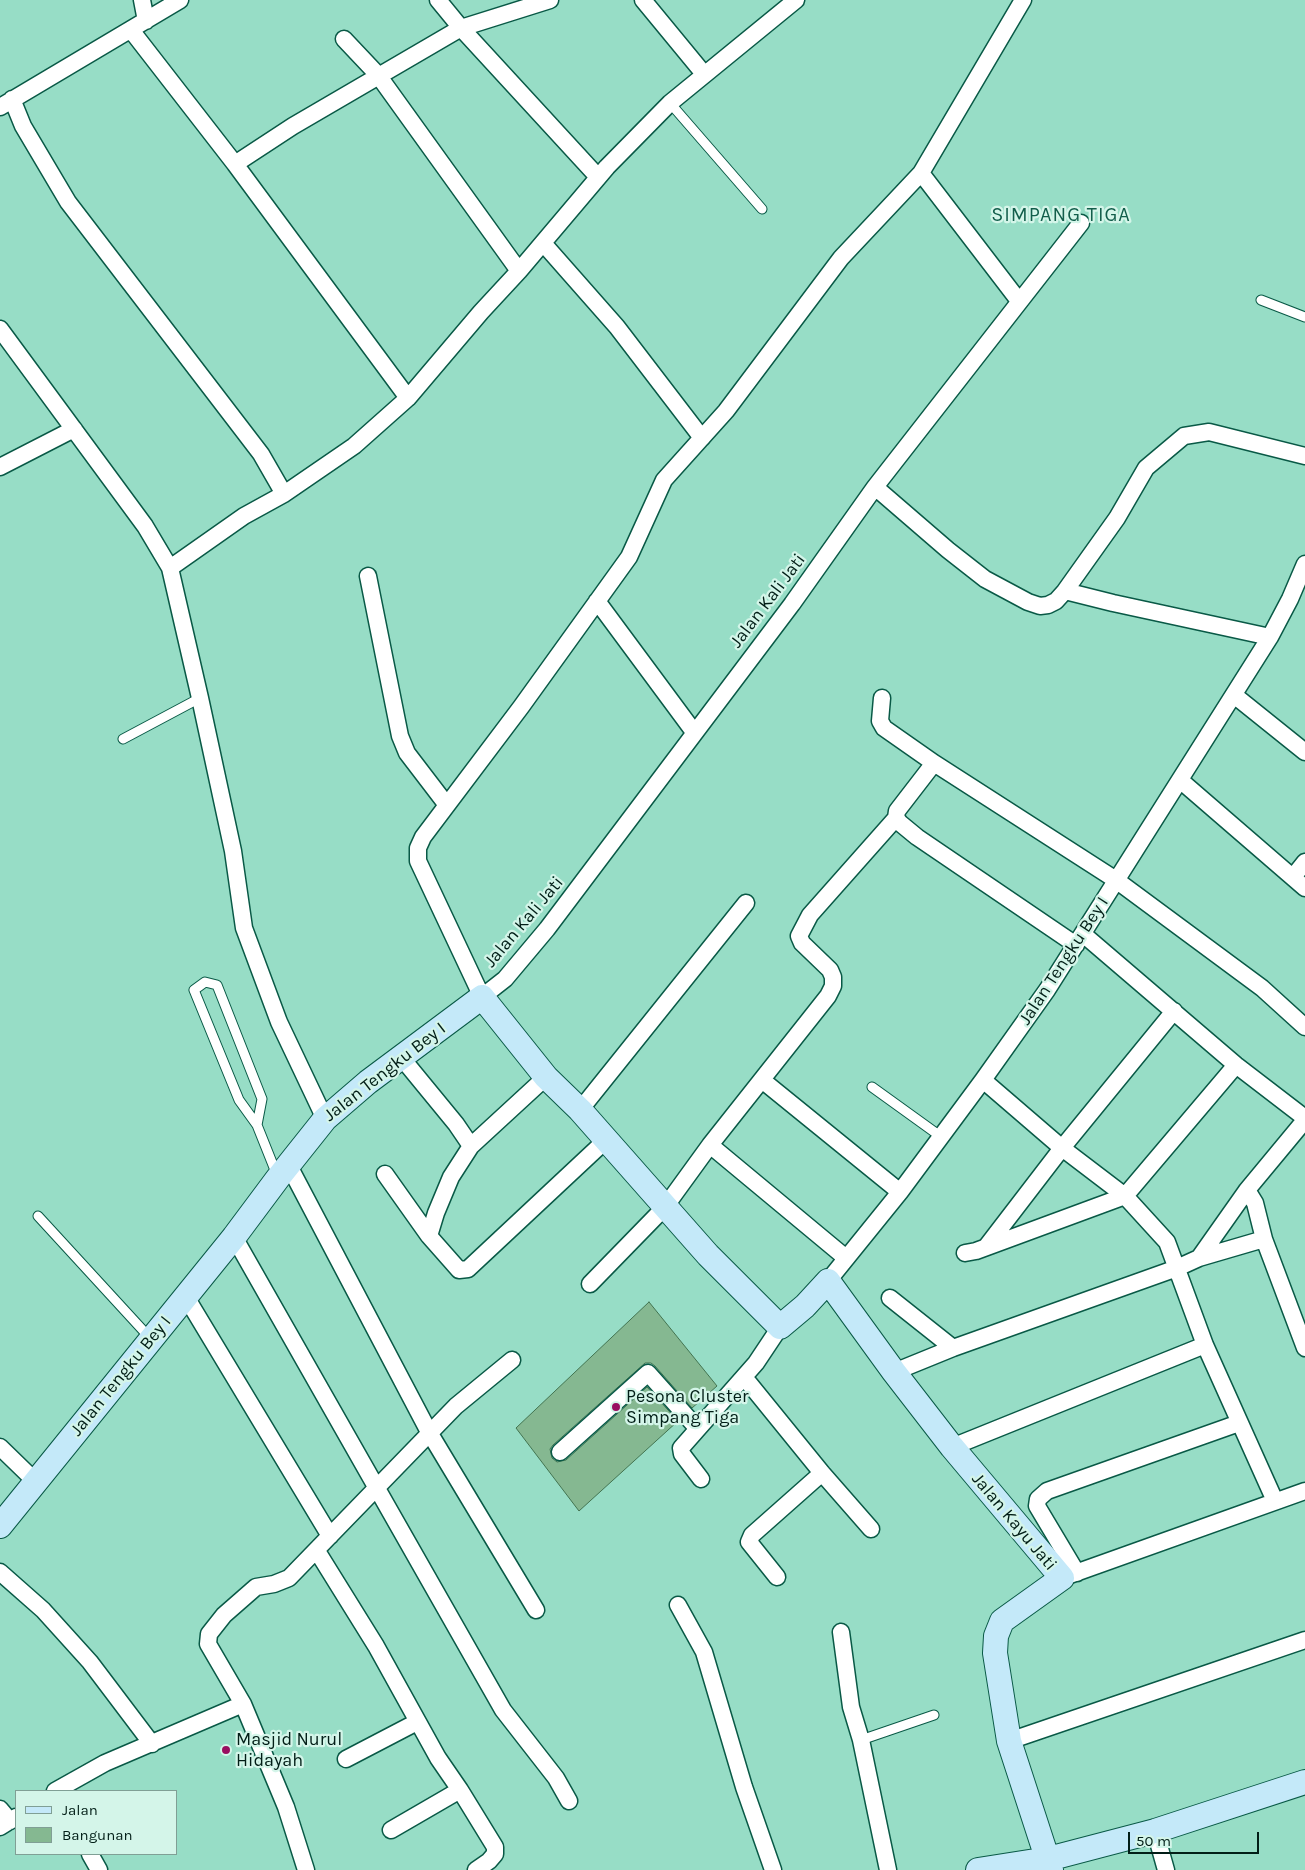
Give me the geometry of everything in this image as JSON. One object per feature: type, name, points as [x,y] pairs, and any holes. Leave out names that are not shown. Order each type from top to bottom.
[{"type":"street","points":[[142,0],[146,21]]},
{"type":"street","points":[[180,0],[6,103],[23,126],[68,202],[261,454],[284,494]]},
{"type":"street","points":[[438,0],[461,28],[598,177]]},
{"type":"street","points":[[235,164],[293,126],[461,28],[550,0]]},
{"type":"street","points":[[643,0],[704,74]]},
{"type":"street","points":[[170,568],[244,516],[284,494],[354,446],[408,398],[481,312],[519,272],[598,177],[670,103],[796,0]]},
{"type":"street","points":[[780,1327],[708,1255],[580,1110],[546,1077],[482,998],[418,861],[418,848],[423,836],[446,804],[521,707],[629,557],[664,480],[702,438],[749,380],[841,258],[921,173],[1023,0]]},
{"type":"street","points":[[131,30],[235,164],[408,398]]},
{"type":"street","points":[[344,39],[378,75],[519,272]]},
{"type":"street","points":[[921,173],[1019,301]]},
{"type":"street","name":"Jalan Kali Jati","points":[[482,998],[505,979],[548,929],[694,732],[792,604],[875,487],[1081,223]]},
{"type":"street","points":[[543,243],[617,327],[702,438]]},
{"type":"street","points":[[0,329],[145,526],[170,568],[232,851],[244,928],[279,1022],[325,1118]]},
{"type":"street","points":[[0,467],[74,429]]},
{"type":"street","points":[[875,487],[985,579],[1028,602],[1040,606],[1056,601],[1066,591],[1117,518],[1146,468],[1184,436],[1209,432],[1305,456]]},
{"type":"street","name":"Jalan Tengku Bey I","points":[[701,1479],[682,1454],[684,1443],[756,1363],[780,1327],[805,1306],[828,1281],[900,1192],[983,1080],[1080,940],[1234,695],[1270,637],[1290,599],[1305,564]]},
{"type":"street","points":[[368,576],[400,736],[407,753],[446,804]]},
{"type":"street","points":[[1066,591],[1112,603],[1270,637]]},
{"type":"street","points":[[596,601],[694,732]]},
{"type":"street","points":[[1234,695],[1305,752]]},
{"type":"street","points":[[882,698],[880,721],[884,728],[934,763],[1116,880],[1262,988],[1305,1027]]},
{"type":"street","points":[[590,1284],[665,1207],[710,1145],[828,996],[833,986],[833,977],[830,970],[802,943],[799,936],[802,928],[810,915],[896,818],[897,811],[934,763]]},
{"type":"street","points":[[1180,780],[1299,882],[1305,862]]},
{"type":"street","points":[[896,818],[917,838],[1080,940],[1174,1011],[1236,1065],[1305,1119],[1247,1190],[1199,1258]]},
{"type":"street","points":[[580,1110],[746,903]]},
{"type":"street","name":"Jalan Tengku Bey I","points":[[0,1526],[234,1238],[325,1118],[368,1082],[482,998]]},
{"type":"street","points":[[986,1247],[1062,1148],[1174,1011]]},
{"type":"street","points":[[401,1057],[456,1124],[471,1146]]},
{"type":"street","points":[[965,1253],[1125,1196],[1236,1065]]},
{"type":"street","points":[[429,1236],[451,1177],[471,1146],[546,1077]]},
{"type":"street","points":[[762,1080],[900,1192]]},
{"type":"street","points":[[983,1080],[1062,1148],[1125,1196],[1167,1242],[1205,1345],[1275,1501]]},
{"type":"street","points":[[385,1174],[429,1236],[459,1270],[468,1270],[606,1140]]},
{"type":"street","points":[[710,1145],[846,1258]]},
{"type":"street","points":[[283,1171],[429,1432],[536,1610]]},
{"type":"street","points":[[1247,1190],[1255,1203],[1264,1239],[1305,1348]]},
{"type":"street","points":[[234,1238],[503,1710],[556,1778],[569,1801]]},
{"type":"street","points":[[894,1372],[953,1348],[1177,1268],[1199,1258],[1264,1239]]},
{"type":"street","name":"Jalan Kayu Jati","points":[[828,1281],[952,1448],[1069,1575],[1002,1621],[996,1636],[995,1653],[1009,1741],[1049,1864]]},
{"type":"street","points":[[186,1297],[330,1536]]},
{"type":"street","points":[[890,1298],[953,1348]]},
{"type":"street","points":[[952,1448],[1205,1345]]},
{"type":"street","points":[[306,1870],[286,1807],[243,1704],[208,1644],[209,1634],[224,1615],[256,1587],[274,1584],[289,1578],[317,1551],[429,1432],[456,1406],[512,1360]]},
{"type":"street","points":[[560,1452],[648,1373],[698,1428]]},
{"type":"street","points":[[744,1377],[822,1473],[871,1529]]},
{"type":"street","points":[[1239,1423],[1047,1491],[1038,1499],[1038,1506],[1069,1575],[1305,1491]]},
{"type":"street","points":[[0,1447],[36,1482]]},
{"type":"street","points":[[776,1577],[748,1542],[752,1534],[822,1473]]},
{"type":"street","points":[[317,1551],[372,1639],[438,1758],[495,1847],[495,1854],[476,1870]]},
{"type":"street","points":[[0,1572],[43,1610],[90,1662],[152,1744]]},
{"type":"street","points":[[678,1605],[704,1652],[744,1787],[773,1870]]},
{"type":"street","points":[[841,1632],[851,1707],[861,1740],[888,1870]]},
{"type":"street","points":[[1009,1741],[1305,1640]]},
{"type":"street","points":[[57,1790],[105,1763],[243,1704]]},
{"type":"street","points":[[346,1759],[417,1722]]},
{"type":"street","points":[[978,1870],[1049,1864],[1305,1782]]},
{"type":"street","points":[[391,1830],[460,1790]]},
{"type":"street","points":[[1155,1831],[1166,1870]]},
{"type":"street","points":[[91,1855],[99,1870]]},
{"type":"lane","points":[[670,103],[762,209]]},
{"type":"lane","points":[[1261,300],[1305,317]]},
{"type":"lane","points":[[123,739],[200,698]]},
{"type":"lane","points":[[257,1125],[262,1099],[217,985],[205,982],[194,990],[239,1100],[257,1125],[283,1171]]},
{"type":"lane","points":[[872,1086],[940,1136]]},
{"type":"lane","points":[[38,1216],[151,1338]]},
{"type":"lane","points":[[861,1740],[934,1715]]},
{"type":"building","name":"Pesona Cluster Simpang Tiga","points":[[649,1302],[717,1386],[692,1408],[655,1366],[651,1363],[645,1363],[553,1445],[550,1449],[552,1458],[557,1462],[566,1460],[647,1387],[678,1421],[579,1511],[516,1428]]},
{"type":"place","name":"Pesona Cluster Simpang Tiga","points":[[616,1407]]},
{"type":"place","name":"Masjid Nurul Hidayah","points":[[226,1750]]},
{"type":"district","name":"SIMPANG TIGA","points":[[1061,215]]}]
